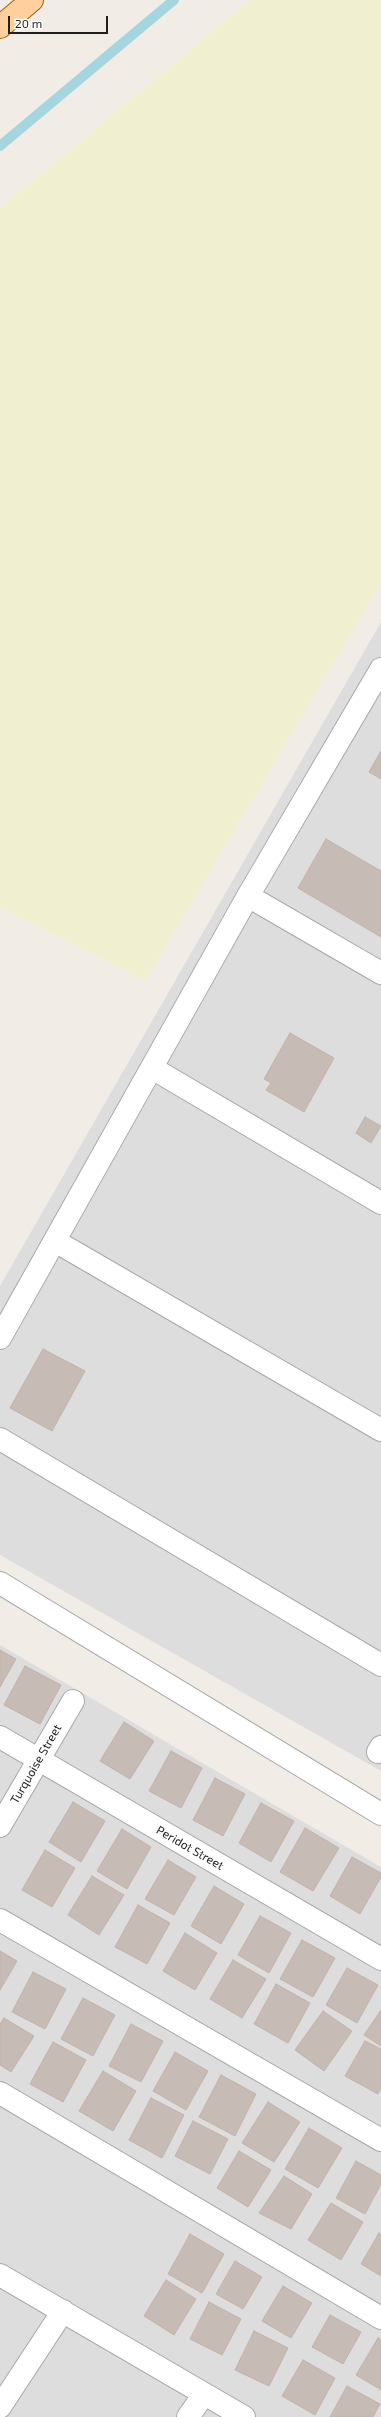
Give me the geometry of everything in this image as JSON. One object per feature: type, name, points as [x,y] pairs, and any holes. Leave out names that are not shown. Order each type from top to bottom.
[{"type":"main road","points":[[0,27],[32,0]]},
{"type":"street","points":[[0,1338],[248,896],[375,691],[381,669]]},
{"type":"street","points":[[248,896],[381,973]]},
{"type":"street","points":[[152,1068],[381,1203]]},
{"type":"street","points":[[54,1241],[381,1430]]},
{"type":"street","points":[[0,1439],[381,1665]]},
{"type":"street","points":[[0,1583],[381,1814]]},
{"type":"street","name":"Turquoise Street","points":[[0,1826],[73,1701]]},
{"type":"street","name":"Peridot Street","points":[[0,1737],[381,1959]]},
{"type":"street","points":[[0,1920],[381,2140]]},
{"type":"street","points":[[0,2093],[381,2318]]},
{"type":"street","points":[[0,2274],[244,2417]]},
{"type":"street","points":[[0,2407],[63,2311]]},
{"type":"street","points":[[188,2417],[204,2394]]},
{"type":"shaded area","points":[[381,622],[381,1771],[0,1555],[0,1286]]},
{"type":"shaded area","points":[[0,1645],[381,1867],[381,2417],[0,2417]]},
{"type":"green space","points":[[250,0],[381,0],[381,583],[145,981],[0,908],[0,208]]},
{"type":"building","points":[[381,751],[381,779],[369,772]]},
{"type":"building","points":[[326,839],[381,871],[381,937],[298,888]]},
{"type":"building","points":[[290,1033],[334,1058],[304,1112],[266,1090],[271,1083],[264,1079]]},
{"type":"building","points":[[365,1117],[381,1126],[371,1143],[356,1133]]},
{"type":"building","points":[[43,1349],[85,1371],[52,1431],[10,1408]]},
{"type":"building","points":[[0,1650],[16,1659],[0,1687]]},
{"type":"building","points":[[25,1666],[61,1685],[40,1724],[4,1705]]},
{"type":"building","points":[[124,1722],[154,1741],[130,1779],[100,1761]]},
{"type":"building","points":[[171,1751],[202,1768],[181,1808],[149,1791]]},
{"type":"building","points":[[215,1778],[245,1794],[223,1836],[193,1820]]},
{"type":"building","points":[[73,1802],[105,1821],[81,1862],[49,1842]]},
{"type":"building","points":[[261,1803],[294,1821],[271,1862],[239,1843]]},
{"type":"building","points":[[305,1828],[339,1848],[313,1891],[280,1872]]},
{"type":"building","points":[[122,1829],[151,1847],[127,1889],[97,1871]]},
{"type":"building","points":[[45,1850],[75,1868],[52,1907],[22,1890]]},
{"type":"building","points":[[352,1857],[381,1873],[381,1877],[360,1914],[330,1896]]},
{"type":"building","points":[[168,1860],[196,1877],[174,1915],[145,1899]]},
{"type":"building","points":[[92,1876],[124,1895],[99,1935],[68,1915]]},
{"type":"building","points":[[214,1886],[244,1904],[221,1944],[191,1926]]},
{"type":"building","points":[[138,1905],[170,1923],[147,1964],[115,1947]]},
{"type":"building","points":[[260,1916],[291,1933],[269,1973],[238,1955]]},
{"type":"building","points":[[185,1933],[217,1953],[195,1990],[163,1971]]},
{"type":"building","points":[[302,1940],[335,1958],[313,1997],[280,1979]]},
{"type":"building","points":[[0,1951],[17,1961],[0,1990]]},
{"type":"building","points":[[233,1960],[266,1979],[242,2018],[210,1999]]},
{"type":"building","points":[[347,1968],[378,1985],[357,2023],[326,2005]]},
{"type":"building","points":[[33,1972],[66,1989],[45,2029],[12,2012]]},
{"type":"building","points":[[276,1984],[310,2003],[288,2043],[254,2024]]},
{"type":"building","points":[[83,1998],[115,2015],[93,2056],[61,2039]]},
{"type":"building","points":[[381,2010],[381,2046],[364,2035]]},
{"type":"building","points":[[323,2011],[352,2031],[324,2071],[295,2050]]},
{"type":"building","points":[[4,2018],[34,2036],[11,2072],[0,2065],[0,2024]]},
{"type":"building","points":[[131,2024],[163,2041],[141,2082],[109,2066]]},
{"type":"building","points":[[365,2041],[381,2049],[381,2088],[378,2094],[345,2076]]},
{"type":"building","points":[[53,2042],[86,2060],[63,2102],[30,2084]]},
{"type":"building","points":[[175,2052],[208,2071],[186,2110],[153,2091]]},
{"type":"building","points":[[103,2071],[136,2091],[113,2131],[79,2111]]},
{"type":"building","points":[[221,2075],[256,2094],[235,2136],[199,2117]]},
{"type":"building","points":[[151,2098],[184,2115],[162,2158],[129,2140]]},
{"type":"building","points":[[268,2102],[300,2122],[274,2162],[242,2143]]},
{"type":"building","points":[[193,2121],[228,2139],[210,2174],[175,2156]]},
{"type":"building","points":[[309,2128],[342,2148],[318,2188],[285,2169]]},
{"type":"building","points":[[239,2151],[271,2170],[248,2207],[217,2188]]},
{"type":"building","points":[[356,2161],[381,2175],[381,2184],[365,2214],[336,2198]]},
{"type":"building","points":[[284,2176],[312,2194],[291,2229],[259,2213]]},
{"type":"building","points":[[331,2203],[363,2222],[341,2260],[308,2240]]},
{"type":"building","points":[[379,2233],[381,2235],[381,2276],[361,2264]]},
{"type":"building","points":[[190,2234],[224,2254],[202,2293],[168,2274]]},
{"type":"building","points":[[235,2261],[262,2277],[243,2309],[216,2294]]},
{"type":"building","points":[[166,2280],[196,2299],[174,2335],[144,2316]]},
{"type":"building","points":[[283,2286],[312,2303],[291,2338],[262,2321]]},
{"type":"building","points":[[209,2302],[241,2319],[222,2355],[190,2339]]},
{"type":"building","points":[[330,2315],[361,2332],[343,2364],[312,2347]]},
{"type":"building","points":[[254,2331],[288,2348],[269,2386],[235,2370]]},
{"type":"building","points":[[378,2338],[381,2340],[381,2390],[356,2375]]},
{"type":"building","points":[[303,2360],[335,2378],[315,2415],[282,2396]]},
{"type":"building","points":[[347,2386],[380,2404],[373,2417],[330,2417]]},
{"type":"waterway","points":[[0,146],[174,0]]}]
